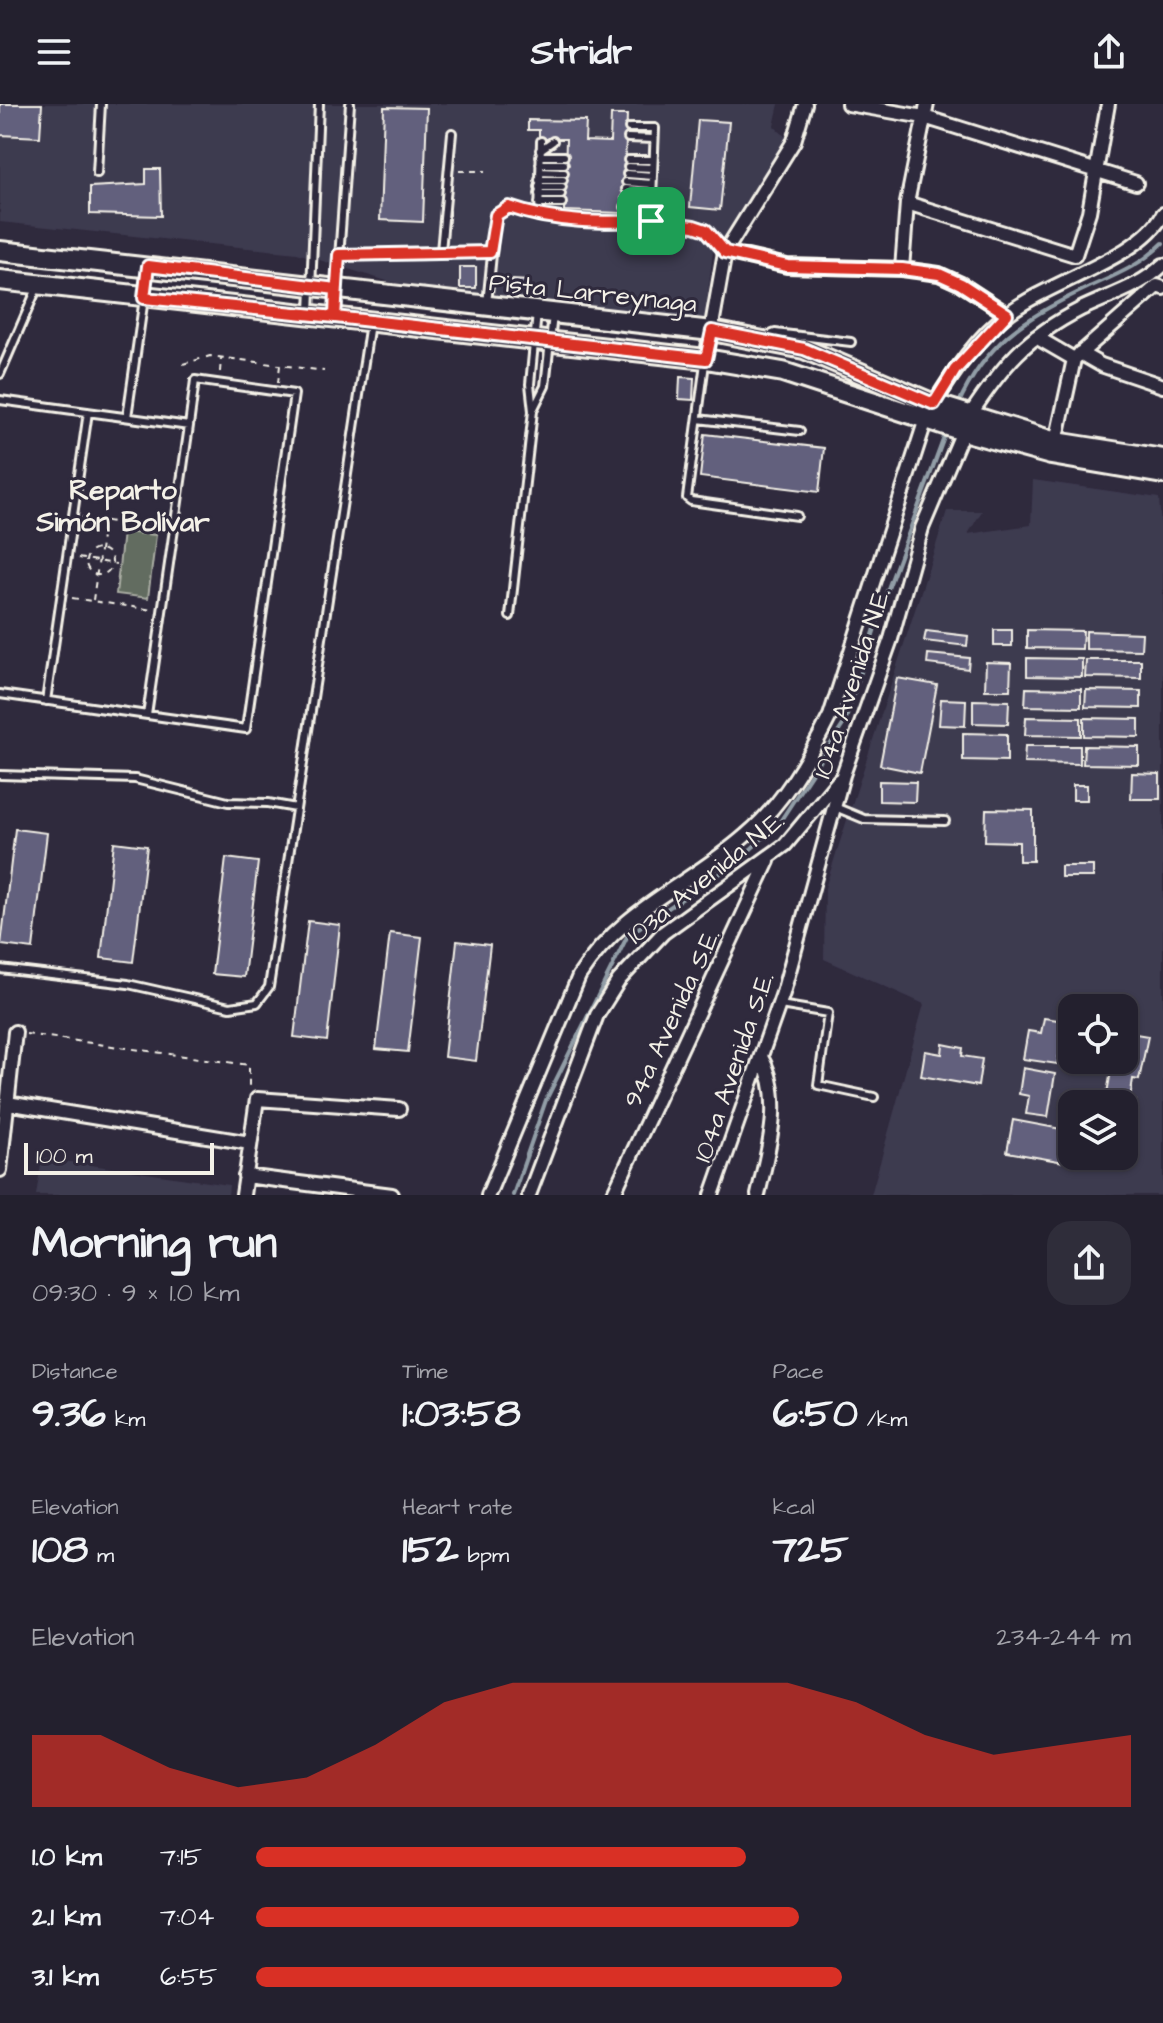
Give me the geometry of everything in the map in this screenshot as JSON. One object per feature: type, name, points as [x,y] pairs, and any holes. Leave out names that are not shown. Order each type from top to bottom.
[{"type":"main road","name":"Pista Larreynaga","points":[[0,251],[712,331],[804,349],[933,412]]},
{"type":"main road","name":"Pista Larreynaga","points":[[3,284],[39,284],[706,359],[783,372],[933,412],[1051,455],[1163,474]]},
{"type":"main road","name":"Pista Larreynaga","points":[[965,423],[1056,442],[1163,459]]},
{"type":"street","points":[[706,359],[725,252],[794,141],[805,104]]},
{"type":"street","points":[[848,104],[925,110],[1136,183]]},
{"type":"street","points":[[907,203],[1075,255],[1108,104]]},
{"type":"street","points":[[902,269],[907,203],[925,110]]},
{"type":"street","points":[[488,1195],[579,976],[589,961],[631,915],[750,833],[789,786],[818,740],[830,716],[933,412],[955,370],[1007,314],[1082,270],[1124,252],[1158,223],[1163,214]]},
{"type":"street","points":[[725,252],[787,266],[902,269],[950,279],[1007,314]]},
{"type":"street","points":[[1056,442],[1077,356],[1160,287],[1162,266]]},
{"type":"street","name":"104a Avenida N.E.","points":[[793,954],[843,775],[886,652],[922,528],[965,423],[1006,361],[1036,337],[1079,311],[1144,281],[1162,266]]},
{"type":"street","points":[[1036,337],[1077,356],[1163,386]]},
{"type":"street","name":"103a Avenida N.E.","points":[[529,1195],[597,1015],[619,980],[663,933],[769,860],[802,827],[843,775]]},
{"type":"street","name":"94a Avenida S.E.","points":[[613,1195],[769,860]]},
{"type":"street","name":"104a Avenida S.E.","points":[[712,1195],[762,1059],[793,954]]},
{"type":"street","points":[[0,1170],[15,1032]]},
{"type":"street","points":[[758,1195],[773,1124],[771,1093],[762,1059]]},
{"type":"street","points":[[243,1195],[257,1099],[399,1109]]},
{"type":"street","points":[[7,1103],[250,1143]]},
{"type":"street","points":[[245,1176],[392,1195]]},
{"type":"lane","points":[[97,173],[101,104]]},
{"type":"lane","points":[[310,315],[319,104]]},
{"type":"lane","points":[[335,317],[350,104]]},
{"type":"lane","points":[[629,128],[655,128],[651,221]]},
{"type":"lane","points":[[441,251],[452,133]]},
{"type":"lane","points":[[628,138],[654,139]]},
{"type":"lane","points":[[539,217],[541,141]]},
{"type":"lane","points":[[540,157],[553,141]]},
{"type":"lane","points":[[540,157],[564,160]]},
{"type":"lane","points":[[627,175],[652,180]]},
{"type":"lane","points":[[627,175],[652,180]]},
{"type":"lane","points":[[627,175],[652,180]]},
{"type":"lane","points":[[626,198],[652,180]]},
{"type":"lane","points":[[539,183],[562,183],[539,183]]},
{"type":"lane","points":[[539,203],[562,203]]},
{"type":"lane","points":[[487,307],[496,215],[501,209],[509,207],[539,217],[605,223],[682,222],[706,230],[725,252]]},
{"type":"lane","points":[[625,207],[651,208]]},
{"type":"lane","points":[[339,255],[490,252]]},
{"type":"lane","points":[[127,417],[148,266]]},
{"type":"lane","points":[[0,374],[39,284]]},
{"type":"lane","points":[[510,616],[533,411],[530,384],[542,340],[545,314]]},
{"type":"lane","points":[[533,411],[545,386],[542,340],[545,314]]},
{"type":"lane","points":[[0,969],[128,984],[230,1007],[257,1003],[269,987],[370,321]]},
{"type":"lane","points":[[764,341],[767,334],[775,333],[851,342]]},
{"type":"lane","points":[[706,359],[689,500],[797,516]]},
{"type":"lane","points":[[0,694],[46,701],[246,729],[294,394],[195,380],[147,715]]},
{"type":"lane","points":[[0,400],[189,426]]},
{"type":"lane","points":[[46,701],[88,412]]},
{"type":"lane","points":[[698,419],[800,431]]},
{"type":"lane","points":[[0,775],[135,779],[228,802],[296,808]]},
{"type":"lane","points":[[834,807],[864,819],[945,821]]},
{"type":"lane","points":[[780,1005],[828,1013],[818,1085],[874,1097]]},
{"type":"path","points":[[450,171],[485,171]]},
{"type":"path","points":[[183,364],[210,356],[324,371]]},
{"type":"path","points":[[219,383],[221,357]]},
{"type":"path","points":[[277,392],[280,365]]},
{"type":"path","points":[[73,516],[174,532]]},
{"type":"path","points":[[93,601],[105,521]]},
{"type":"path","points":[[101,547],[108,550],[111,563],[104,575],[97,576],[91,572],[87,559],[94,548],[101,547]]},
{"type":"path","points":[[67,557],[116,564]]},
{"type":"path","points":[[61,596],[162,611]]},
{"type":"path","points":[[15,1032],[249,1065],[248,1098],[257,1099]]},
{"type":"shaded area","points":[[0,104],[779,104],[774,126],[788,139],[746,214],[713,251],[705,319],[511,300],[390,282],[297,253],[0,222]]},
{"type":"shaded area","points":[[1033,480],[1159,498],[1163,556],[1163,1195],[871,1195],[924,1004],[824,959],[825,888],[947,511],[982,511],[968,534],[1031,525]]},
{"type":"shaded area","points":[[42,1158],[229,1185],[228,1195],[36,1195]]},
{"type":"green space","points":[[123,532],[156,535],[148,598],[116,594]]},
{"type":"building","points":[[0,104],[42,104],[40,137],[0,135]]},
{"type":"building","points":[[384,107],[427,108],[423,222],[380,220]]},
{"type":"building","points":[[611,115],[627,115],[623,213],[564,211],[566,139],[539,139],[539,130],[528,130],[528,120],[586,121],[585,141],[610,142]]},
{"type":"building","points":[[698,120],[729,122],[720,210],[690,207]]},
{"type":"building","points":[[146,169],[160,169],[161,216],[90,214],[90,187],[146,184]]},
{"type":"building","points":[[460,267],[476,267],[476,288],[460,288]]},
{"type":"building","points":[[512,280],[528,281],[527,291],[511,290]]},
{"type":"building","points":[[680,377],[694,378],[693,400],[679,399]]},
{"type":"building","points":[[705,434],[824,448],[819,492],[700,477]]},
{"type":"building","points":[[994,630],[1012,630],[1012,646],[994,646]]},
{"type":"building","points":[[1027,630],[1083,631],[1082,649],[1027,648]]},
{"type":"building","points":[[926,631],[968,636],[967,646],[924,641]]},
{"type":"building","points":[[1086,631],[1142,633],[1141,650],[1086,649]]},
{"type":"building","points":[[928,654],[969,658],[968,669],[927,664]]},
{"type":"building","points":[[1027,658],[1082,659],[1082,677],[1027,676]]},
{"type":"building","points":[[1086,660],[1141,660],[1141,678],[1085,677]]},
{"type":"building","points":[[986,662],[1011,663],[1010,690],[985,690]]},
{"type":"building","points":[[897,678],[937,685],[920,773],[880,765]]},
{"type":"building","points":[[1026,688],[1081,689],[1081,707],[1025,706]]},
{"type":"building","points":[[1086,690],[1141,691],[1141,708],[1085,707]]},
{"type":"building","points":[[941,699],[966,700],[965,726],[939,725]]},
{"type":"building","points":[[973,700],[1009,701],[1008,724],[973,723]]},
{"type":"building","points":[[1026,717],[1081,718],[1081,736],[1025,735]]},
{"type":"building","points":[[1084,718],[1139,719],[1139,737],[1084,736]]},
{"type":"building","points":[[963,733],[1007,734],[1007,761],[963,760]]},
{"type":"building","points":[[1025,746],[1080,746],[1080,764],[1024,763]]},
{"type":"building","points":[[1084,746],[1139,747],[1139,765],[1083,764]]},
{"type":"building","points":[[1132,773],[1160,774],[1160,799],[1131,799]]},
{"type":"building","points":[[879,781],[916,782],[915,802],[879,801]]},
{"type":"building","points":[[1073,785],[1087,785],[1087,800],[1073,800]]},
{"type":"building","points":[[986,809],[1033,810],[1033,861],[1019,861],[1019,842],[985,841]]},
{"type":"building","points":[[15,829],[47,833],[33,949],[1,945]]},
{"type":"building","points":[[114,842],[147,846],[133,962],[101,958]]},
{"type":"building","points":[[226,858],[258,862],[244,977],[212,974]]},
{"type":"building","points":[[1061,866],[1093,866],[1093,877],[1061,877]]},
{"type":"building","points":[[308,921],[340,925],[327,1041],[294,1037]]},
{"type":"building","points":[[390,933],[422,937],[408,1052],[376,1049]]},
{"type":"building","points":[[457,941],[490,945],[476,1061],[444,1057]]},
{"type":"building","points":[[1044,1018],[1058,1020],[1057,1064],[1023,1059],[1028,1031],[1041,1033]]},
{"type":"building","points":[[1138,1034],[1148,1036],[1139,1080],[1133,1079],[1131,1090],[1108,1090],[1110,1074],[1138,1074]]},
{"type":"building","points":[[943,1044],[963,1048],[962,1056],[982,1059],[978,1086],[921,1076],[925,1051],[942,1054]]},
{"type":"building","points":[[1023,1068],[1055,1074],[1048,1117],[1026,1114],[1029,1096],[1019,1094]]},
{"type":"building","points":[[1013,1120],[1058,1128],[1058,1161],[1007,1152]]},
{"type":"waterway","points":[[958,405],[981,365],[1008,335],[1042,311],[1135,265],[1163,243]]},
{"type":"waterway","points":[[513,1195],[546,1100],[628,935],[737,862],[779,823],[845,722],[886,594],[946,432]]},
{"type":"district","name":"Reparto Simón Bolívar","points":[[123,505]]},
{"type":"route","points":[[651,221],[605,223],[539,217],[509,207],[501,209],[496,215],[490,252],[339,255],[335,317],[144,298],[148,266],[336,289],[335,317],[633,353],[706,359],[712,331],[804,349],[934,404],[955,370],[1007,314],[961,284],[939,274],[902,269],[787,266],[725,252],[706,230],[682,222],[651,221]]}]
